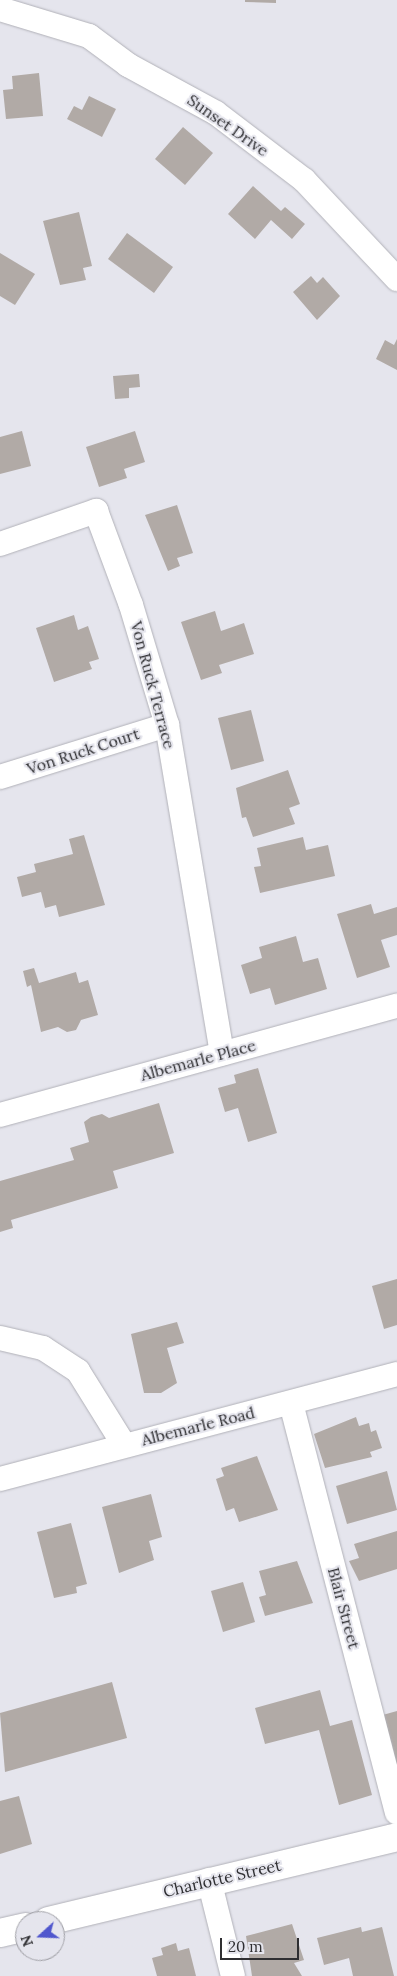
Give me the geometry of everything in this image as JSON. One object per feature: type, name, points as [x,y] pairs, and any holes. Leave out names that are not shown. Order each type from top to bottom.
[{"type":"street","name":"Sunset Drive","points":[[0,8],[90,36],[128,65],[216,113],[304,180],[397,279]]},
{"type":"street","name":"Von Ruck Terrace","points":[[0,544],[96,511],[131,605],[167,725],[222,1053]]},
{"type":"street","name":"Von Ruck Court","points":[[0,778],[167,725]]},
{"type":"street","name":"Albemarle Place","points":[[0,1115],[397,1006]]},
{"type":"street","points":[[0,1338],[42,1348],[78,1371],[124,1445]]},
{"type":"street","name":"Albemarle Road","points":[[0,1479],[397,1374]]},
{"type":"street","name":"Blair Street","points":[[291,1403],[397,1812]]},
{"type":"street","name":"Charlotte Street","points":[[65,1917],[209,1880],[397,1837]]},
{"type":"street","points":[[209,1880],[233,1976]]},
{"type":"street","points":[[0,1933],[15,1929]]},
{"type":"building","points":[[245,0],[276,0],[276,3],[245,2]]},
{"type":"building","points":[[39,73],[43,116],[6,119],[3,90],[13,89],[12,76]]},
{"type":"building","points":[[89,96],[116,109],[102,137],[67,119],[74,106],[82,110]]},
{"type":"building","points":[[183,127],[213,153],[185,185],[155,159]]},
{"type":"building","points":[[253,186],[281,211],[285,207],[305,224],[292,239],[271,220],[255,239],[228,214]]},
{"type":"building","points":[[79,212],[92,266],[83,268],[86,280],[60,285],[43,221]]},
{"type":"building","points":[[127,233],[173,267],[154,293],[108,259]]},
{"type":"building","points":[[0,253],[35,274],[15,305],[0,296]]},
{"type":"building","points":[[311,276],[317,283],[323,277],[340,296],[317,320],[293,292]]},
{"type":"building","points":[[397,339],[397,370],[376,359],[385,340],[394,345]]},
{"type":"building","points":[[139,374],[140,387],[129,388],[129,398],[115,399],[113,376]]},
{"type":"building","points":[[22,431],[31,466],[0,474],[0,437]]},
{"type":"building","points":[[135,431],[145,462],[124,469],[127,478],[99,487],[86,447]]},
{"type":"building","points":[[177,505],[193,553],[177,558],[180,566],[168,571],[145,515]]},
{"type":"building","points":[[215,611],[221,631],[244,623],[254,654],[219,665],[222,673],[201,680],[181,622]]},
{"type":"building","points":[[74,615],[78,630],[88,626],[99,659],[89,662],[92,669],[54,682],[36,628]]},
{"type":"building","points":[[251,710],[264,761],[231,770],[218,718]]},
{"type":"building","points":[[288,770],[300,804],[289,808],[295,824],[253,837],[246,817],[242,818],[236,788]]},
{"type":"building","points":[[84,835],[105,905],[59,917],[56,905],[45,908],[41,892],[22,897],[17,877],[36,872],[34,864],[73,854],[69,839]]},
{"type":"building","points":[[303,837],[306,850],[328,845],[335,876],[260,893],[254,867],[261,866],[257,848]]},
{"type":"building","points":[[371,904],[374,914],[397,907],[397,935],[381,940],[390,967],[357,978],[337,914]]},
{"type":"building","points":[[296,936],[303,962],[318,958],[327,989],[275,1005],[270,988],[250,994],[241,965],[262,958],[259,947]]},
{"type":"building","points":[[34,968],[39,983],[76,972],[79,983],[88,980],[98,1015],[81,1020],[76,1030],[67,1032],[58,1027],[41,1032],[31,985],[27,987],[23,971]]},
{"type":"building","points":[[258,1068],[277,1133],[248,1142],[238,1108],[225,1112],[218,1088],[236,1083],[234,1075]]},
{"type":"building","points":[[159,1103],[174,1153],[113,1171],[118,1188],[11,1220],[13,1228],[0,1232],[0,1181],[74,1160],[70,1148],[89,1142],[84,1122],[91,1117],[102,1114],[109,1118]]},
{"type":"building","points":[[397,1279],[397,1325],[384,1329],[372,1286]]},
{"type":"building","points":[[177,1322],[184,1343],[167,1348],[177,1383],[161,1393],[144,1393],[131,1334]]},
{"type":"building","points":[[356,1417],[359,1426],[369,1423],[371,1432],[376,1430],[382,1448],[370,1452],[372,1457],[325,1468],[314,1434]]},
{"type":"building","points":[[257,1456],[278,1510],[239,1522],[234,1508],[226,1511],[216,1479],[224,1476],[221,1468]]},
{"type":"building","points":[[387,1471],[397,1510],[347,1524],[336,1486]]},
{"type":"building","points":[[151,1494],[162,1537],[149,1541],[154,1560],[119,1573],[102,1507]]},
{"type":"building","points":[[71,1523],[87,1584],[76,1587],[77,1593],[54,1598],[37,1532]]},
{"type":"building","points":[[397,1531],[397,1569],[359,1581],[349,1561],[359,1558],[354,1544]]},
{"type":"building","points":[[297,1561],[313,1603],[265,1616],[259,1597],[266,1595],[259,1571]]},
{"type":"building","points":[[243,1582],[255,1622],[223,1632],[211,1591]]},
{"type":"building","points":[[112,1682],[127,1738],[5,1772],[0,1713]]},
{"type":"building","points":[[320,1690],[330,1726],[352,1720],[372,1795],[339,1805],[319,1730],[265,1744],[255,1708]]},
{"type":"building","points":[[397,1711],[397,1766],[379,1716]]},
{"type":"building","points":[[19,1796],[32,1844],[0,1854],[0,1801]]},
{"type":"building","points":[[292,1924],[304,1960],[294,1963],[302,1976],[252,1976],[246,1936]]},
{"type":"building","points":[[361,1927],[362,1932],[382,1927],[394,1976],[353,1976],[349,1958],[324,1965],[317,1938]]},
{"type":"building","points":[[176,1943],[178,1951],[189,1948],[196,1976],[157,1976],[152,1958],[163,1955],[161,1948]]}]
